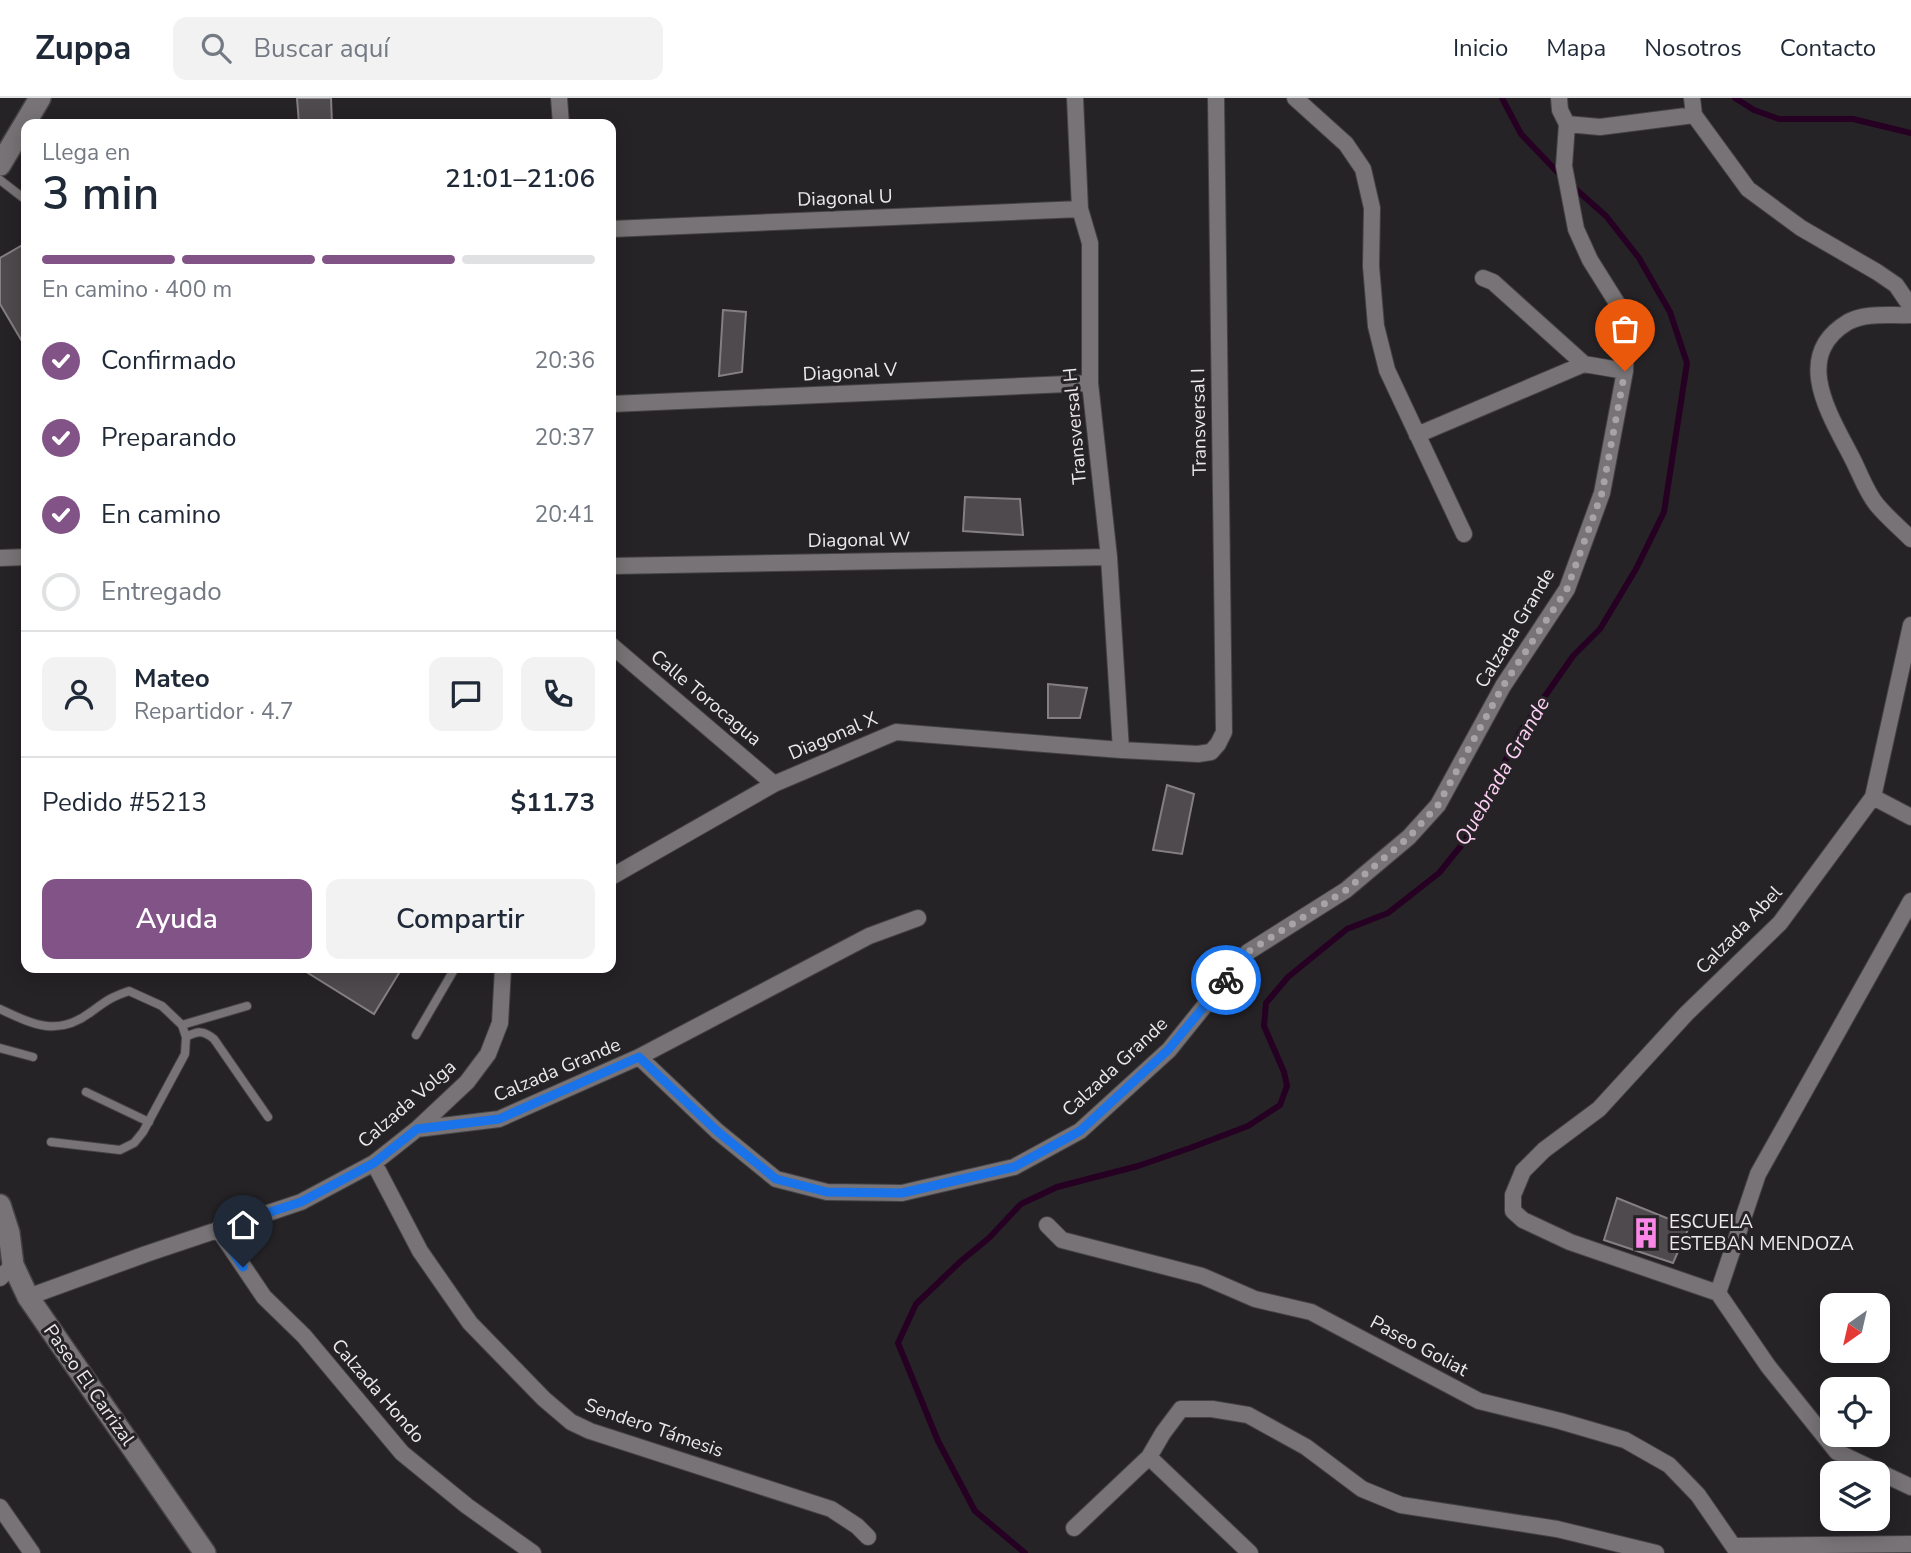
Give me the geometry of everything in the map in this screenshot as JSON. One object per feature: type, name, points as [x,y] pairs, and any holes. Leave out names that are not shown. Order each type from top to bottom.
[{"type":"street","points":[[31,119],[40,98]]},
{"type":"street","points":[[559,98],[561,119]]},
{"type":"street","name":"Transversal H","points":[[1075,98],[1080,209],[1090,243],[1090,383],[1109,557],[1122,750]]},
{"type":"street","name":"Transversal I","points":[[1216,98],[1224,733],[1219,744]]},
{"type":"street","points":[[1296,98],[1346,144],[1363,169],[1371,208],[1371,266],[1376,326],[1387,370],[1464,534]]},
{"type":"street","name":"Calzada Grande","points":[[417,1129],[499,1119],[639,1057],[717,1131],[776,1179],[827,1192],[902,1193],[1014,1167],[1080,1131],[1168,1050],[1248,952],[1346,890],[1409,837],[1438,805],[1503,686],[1567,589],[1602,493],[1625,371],[1626,340],[1622,311],[1590,260],[1576,229],[1564,166],[1567,124],[1560,110],[1559,98]]},
{"type":"street","points":[[1692,98],[1695,115],[1748,189],[1801,228],[1896,285],[1911,307]]},
{"type":"street","points":[[1567,124],[1600,127],[1695,115]]},
{"type":"street","points":[[0,165],[20,145]]},
{"type":"street","name":"Diagonal U","points":[[616,229],[1080,209]]},
{"type":"street","points":[[1483,278],[1493,282],[1584,364],[1625,371]]},
{"type":"street","points":[[1911,315],[1862,316],[1849,321],[1831,335],[1820,352],[1817,370],[1821,394],[1876,503],[1911,539]]},
{"type":"street","points":[[1417,435],[1584,364]]},
{"type":"street","name":"Diagonal V","points":[[616,404],[1090,383]]},
{"type":"street","points":[[0,558],[21,555]]},
{"type":"street","name":"Diagonal W","points":[[616,566],[1109,557]]},
{"type":"street","name":"Calzada Abel","points":[[1718,1293],[1570,1241],[1523,1220],[1513,1210],[1513,1195],[1523,1171],[1544,1150],[1600,1109],[1686,1014],[1780,923],[1873,797],[1911,625]]},
{"type":"street","name":"Calle Torocagua","points":[[616,649],[774,784]]},
{"type":"street","name":"Diagonal X","points":[[616,868],[774,784],[896,732],[1198,754],[1211,752],[1219,744]]},
{"type":"street","points":[[1873,797],[1911,817]]},
{"type":"street","points":[[1911,901],[1758,1174],[1718,1293],[1768,1366],[1837,1452],[1911,1487]]},
{"type":"street","points":[[639,1057],[869,936],[918,918]]},
{"type":"street","name":"Calzada Volga","points":[[28,1297],[301,1202],[374,1163],[417,1129],[467,1082],[488,1054],[500,1023],[503,973]]},
{"type":"street","name":"Sendero Támesis","points":[[374,1163],[420,1251],[470,1323],[484,1340],[560,1413],[590,1432],[831,1509],[857,1526],[868,1537]]},
{"type":"street","name":"Paseo El Carrizal","points":[[0,1205],[9,1233],[6,1271],[28,1297],[205,1553]]},
{"type":"street","name":"Paseo Goliat","points":[[1047,1225],[1062,1240],[1202,1276],[1255,1299],[1311,1312],[1479,1401],[1625,1440],[1670,1465],[1698,1494],[1736,1549]]},
{"type":"street","name":"Calzada Hondo","points":[[218,1229],[264,1297],[304,1336],[402,1453],[467,1506],[533,1553]]},
{"type":"street","points":[[1074,1528],[1149,1457],[1181,1409],[1212,1409],[1248,1415],[1306,1447],[1362,1489],[1401,1505],[1557,1529],[1656,1553]]},
{"type":"street","points":[[1149,1457],[1250,1553]]},
{"type":"street","points":[[0,1507],[32,1553]]},
{"type":"street","points":[[1736,1549],[1911,1544]]},
{"type":"lane","points":[[0,180],[21,196]]},
{"type":"lane","points":[[416,1035],[452,973]]},
{"type":"lane","points":[[0,1009],[28,1022],[59,1027],[74,1023],[107,999],[129,991],[162,1006],[182,1025],[186,1037],[185,1054],[149,1122],[134,1143],[121,1150],[51,1142]]},
{"type":"lane","points":[[182,1025],[247,1006]]},
{"type":"lane","points":[[186,1037],[203,1031],[214,1040],[268,1117]]},
{"type":"lane","points":[[0,1048],[33,1056]]},
{"type":"lane","points":[[86,1092],[149,1122]]},
{"type":"building","points":[[297,98],[331,98],[332,119],[299,119]]},
{"type":"building","points":[[21,246],[21,340],[0,304],[0,258]]},
{"type":"building","points":[[723,310],[746,312],[742,372],[719,376]]},
{"type":"building","points":[[965,497],[1020,499],[1023,535],[963,531]]},
{"type":"building","points":[[1048,684],[1087,688],[1080,718],[1048,718]]},
{"type":"building","points":[[1167,785],[1194,794],[1182,854],[1153,850]]},
{"type":"building","points":[[308,973],[399,973],[374,1014]]},
{"type":"building","name":"ESCUELA ESTEBAN MENDOZA","points":[[1617,1198],[1689,1227],[1673,1263],[1604,1240]]},
{"type":"waterway","name":"Quebrada Grande","points":[[1502,98],[1521,134],[1563,178]]},
{"type":"waterway","points":[[1735,98],[1754,110],[1779,119],[1853,119],[1911,133]]},
{"type":"waterway","name":"Quebrada Grande","points":[[1025,1553],[975,1511],[938,1441],[898,1343],[916,1304],[989,1238],[1021,1204],[1057,1187],[1138,1166],[1248,1126],[1280,1105],[1287,1086],[1284,1072],[1264,1026],[1266,1003],[1288,977],[1347,929],[1388,913],[1439,873],[1464,842],[1520,732],[1573,656],[1600,629],[1636,569],[1664,512],[1687,363],[1670,312],[1639,258],[1606,216],[1571,185]]},
{"type":"way so far","points":[[1226,980],[1248,952],[1346,890],[1409,837],[1438,805],[1503,686],[1567,589],[1602,493],[1625,371]]},
{"type":"place","name":"ESCUELA ESTEBAN MENDOZA","points":[[1646,1233]]},
{"type":"route","points":[[243,1267],[218,1229],[301,1202],[374,1163],[417,1129],[499,1119],[639,1057],[717,1131],[776,1179],[827,1192],[902,1193],[1014,1167],[1080,1131],[1168,1050],[1226,980]]}]
